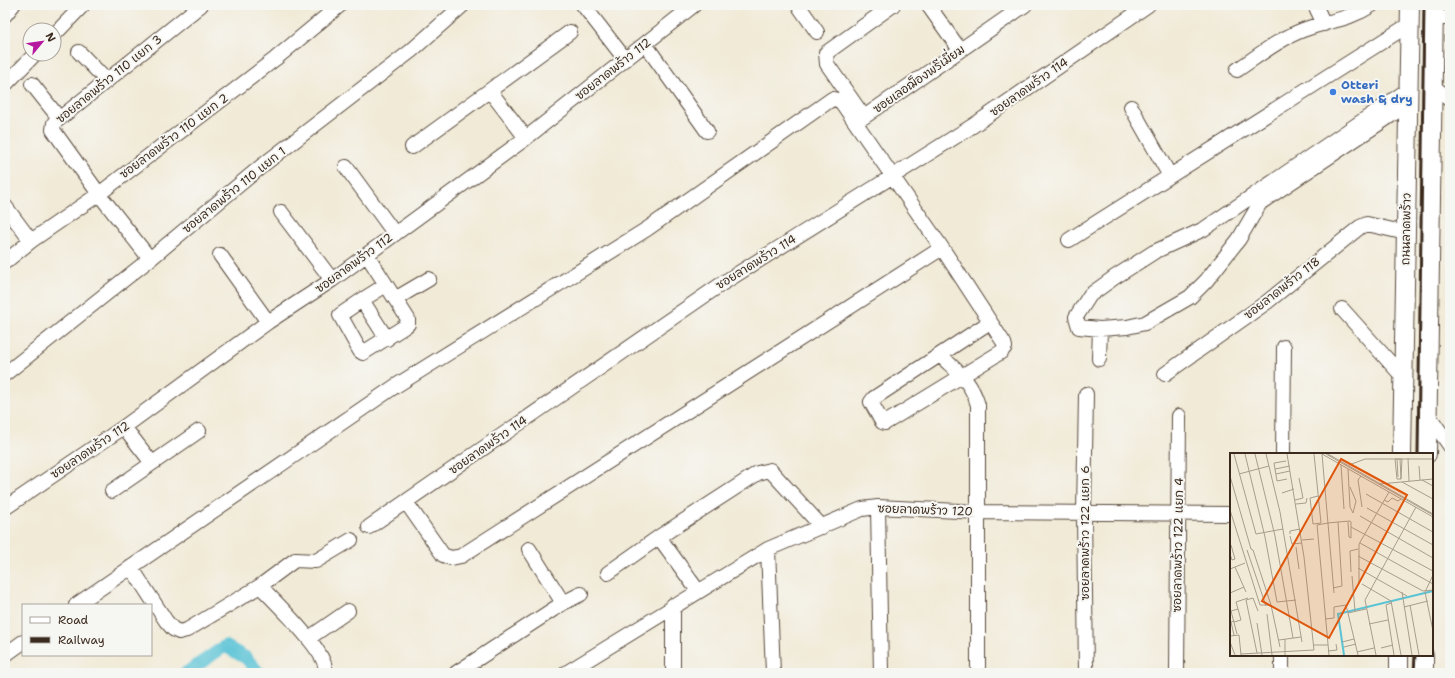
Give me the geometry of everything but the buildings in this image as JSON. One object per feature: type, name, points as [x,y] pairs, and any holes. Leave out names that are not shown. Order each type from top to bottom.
[{"type":"main road","name":"ถนนลาดพร้าว","points":[[1402,453],[1410,5]]},
{"type":"main road","name":"ถนนลาดพร้าว","points":[[1427,453],[1433,86],[1439,14]]},
{"type":"main road","points":[[1399,656],[1399,673]]},
{"type":"main road","points":[[1424,656],[1424,673]]},
{"type":"street","points":[[5,15],[14,5]]},
{"type":"street","points":[[62,27],[83,5]]},
{"type":"street","name":"ซอยลาดพร้าว 110 แยก 3","points":[[150,259],[99,194],[54,130],[54,123],[201,5]]},
{"type":"street","name":"ซอยลาดพร้าว 110 แยก 2","points":[[5,262],[31,241],[99,194],[275,59],[340,5]]},
{"type":"street","name":"ซอยลาดพร้าว 110 แยก 1","points":[[5,374],[150,259],[262,165],[411,51],[463,5]]},
{"type":"street","points":[[583,5],[625,59]]},
{"type":"street","name":"ซอยลาดพร้าว 112","points":[[5,508],[124,428],[268,322],[367,255],[526,138],[694,5]]},
{"type":"street","points":[[798,5],[817,32]]},
{"type":"street","name":"ซอยเลอฌ็องพรีเมี่ยม","points":[[893,5],[826,53],[827,64],[860,120],[1026,5]]},
{"type":"street","points":[[928,5],[960,50]]},
{"type":"street","name":"ซอยลาดพร้าว 114","points":[[369,527],[723,283],[974,125],[1148,5]]},
{"type":"street","points":[[1315,5],[1324,24]]},
{"type":"street","points":[[1237,70],[1286,38],[1303,30],[1346,19],[1372,5]]},
{"type":"street","points":[[1069,240],[1410,24]]},
{"type":"street","points":[[412,147],[570,32]]},
{"type":"street","points":[[645,44],[707,131]]},
{"type":"street","points":[[79,52],[107,80]]},
{"type":"street","points":[[5,85],[27,62]]},
{"type":"street","points":[[32,84],[59,118]]},
{"type":"street","points":[[1433,86],[1450,100]]},
{"type":"street","points":[[490,91],[526,138]]},
{"type":"street","points":[[1409,96],[1260,203],[1239,239],[1206,281],[1190,297],[1145,323],[1127,327],[1100,329],[1079,327],[1076,317],[1090,296],[1154,252],[1204,229],[1409,96]]},
{"type":"street","points":[[77,604],[179,536],[394,387],[647,229],[832,99],[838,100],[860,120],[894,176],[942,248],[990,322],[1005,347],[1001,352],[963,376],[885,423],[882,422],[871,402],[872,400],[990,322]]},
{"type":"street","points":[[1131,107],[1170,176]]},
{"type":"street","points":[[346,167],[395,234]]},
{"type":"street","points":[[5,206],[31,241]]},
{"type":"street","points":[[281,212],[332,280]]},
{"type":"street","name":"ซอยลาดพร้าว 118","points":[[1165,374],[1267,302],[1360,227],[1367,224],[1406,233]]},
{"type":"street","points":[[406,502],[443,555],[451,558],[461,556],[942,248]]},
{"type":"street","points":[[220,255],[268,322]]},
{"type":"street","points":[[367,255],[408,319],[408,324],[368,352],[363,353],[360,351],[340,315],[386,285]]},
{"type":"street","points":[[395,299],[429,280]]},
{"type":"street","points":[[362,300],[387,339]]},
{"type":"street","points":[[1342,309],[1403,377]]},
{"type":"street","points":[[1099,359],[1100,329]]},
{"type":"street","points":[[1283,453],[1284,347]]},
{"type":"street","points":[[940,355],[963,376],[975,396],[978,405],[978,673]]},
{"type":"street","name":"ซอยลาดพร้าว 122 แยก 6","points":[[1086,394],[1084,513],[1086,673]]},
{"type":"street","points":[[1427,413],[1449,442]]},
{"type":"street","name":"ซอยลาดพร้าว 122 แยก 4","points":[[1177,673],[1179,416]]},
{"type":"street","points":[[124,428],[152,463]]},
{"type":"street","points":[[112,492],[199,431]]},
{"type":"street","points":[[608,574],[659,537],[758,473],[770,470],[822,527]]},
{"type":"street","points":[[878,507],[881,673]]},
{"type":"street","name":"ซอยลาดพร้าว 120","points":[[566,673],[674,605],[768,549],[862,509],[878,507],[979,512],[1230,514]]},
{"type":"street","points":[[659,537],[698,591]]},
{"type":"street","points":[[131,567],[166,621],[173,629],[179,632],[187,630],[260,586],[295,560],[316,561],[351,540]]},
{"type":"street","points":[[529,549],[563,603]]},
{"type":"street","points":[[768,549],[773,673]]},
{"type":"street","points":[[260,586],[309,638],[326,664],[325,673]]},
{"type":"street","points":[[456,673],[563,603],[581,594]]},
{"type":"street","points":[[673,673],[674,605]]},
{"type":"street","points":[[309,638],[348,611]]},
{"type":"street","points":[[5,655],[22,643]]},
{"type":"street","points":[[1282,656],[1282,673]]},
{"type":"waterway","points":[[186,673],[225,646],[246,658],[259,673]]},
{"type":"railway","points":[[1418,453],[1424,5]]},
{"type":"railway","points":[[1414,673],[1415,656]]},
{"type":"place","name":"Otteri wash & dry","points":[[1333,92]]}]
